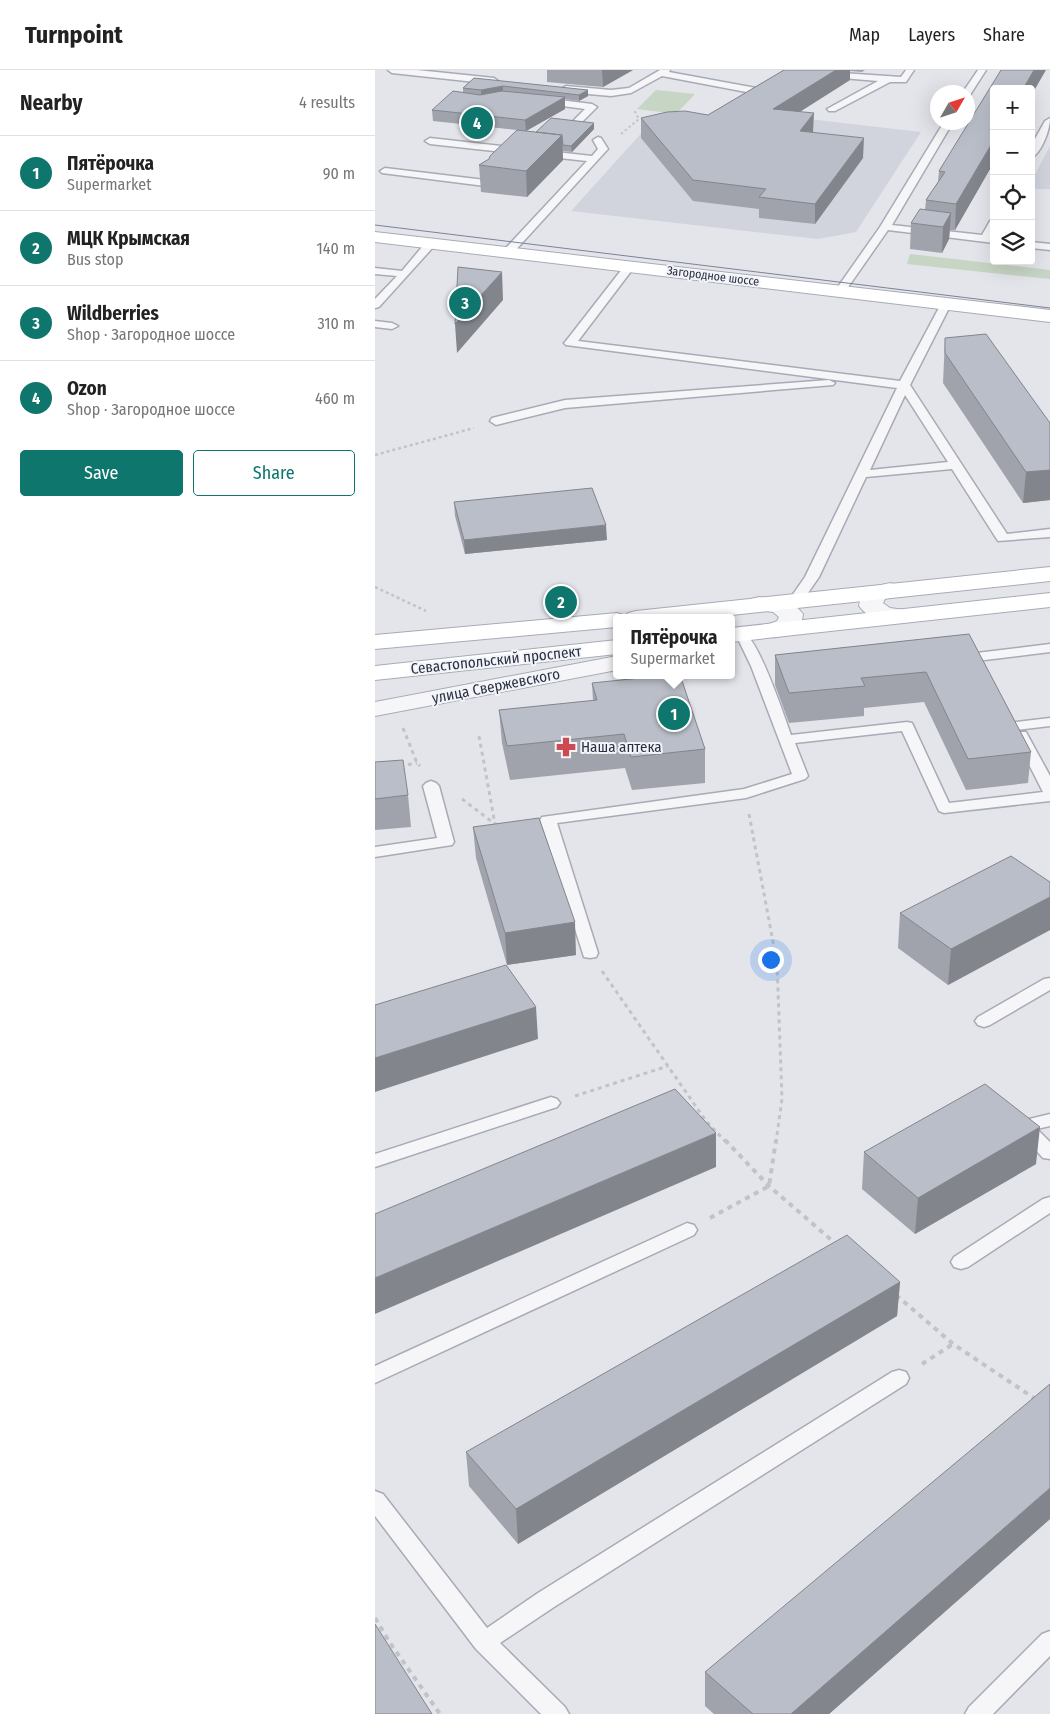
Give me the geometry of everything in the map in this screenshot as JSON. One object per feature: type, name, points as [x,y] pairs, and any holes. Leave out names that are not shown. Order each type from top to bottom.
[{"type":"main road","name":"Загородное шоссе","points":[[375,237],[1050,316]]},
{"type":"main road","points":[[671,614],[1050,574]]},
{"type":"main road","points":[[736,638],[772,631],[1050,600]]},
{"type":"main road","name":"Севастопольский проспект","points":[[375,642],[613,620]]},
{"type":"main road","name":"Севастопольский проспект","points":[[375,674],[613,647]]},
{"type":"street","points":[[890,590],[874,596],[871,606],[884,614],[904,616]]},
{"type":"street","points":[[759,604],[779,606],[791,614],[791,620],[788,625],[772,631]]},
{"type":"street","points":[[736,638],[800,628]]},
{"type":"street","name":"улица Свержевского","points":[[375,709],[613,665]]},
{"type":"lane","points":[[392,70],[509,83]]},
{"type":"lane","points":[[820,73],[903,80],[910,70]]},
{"type":"lane","points":[[972,85],[982,70]]},
{"type":"lane","points":[[553,88],[611,94],[631,90],[663,72],[757,91],[778,79]]},
{"type":"lane","points":[[832,109],[888,79]]},
{"type":"lane","points":[[530,100],[592,107],[578,121]]},
{"type":"lane","points":[[1035,148],[1050,120]]},
{"type":"lane","points":[[840,291],[885,227],[944,130]]},
{"type":"lane","points":[[430,141],[595,159]]},
{"type":"lane","points":[[508,252],[595,159],[600,145]]},
{"type":"lane","points":[[375,166],[389,168],[375,180]]},
{"type":"lane","points":[[385,171],[485,182]]},
{"type":"lane","points":[[885,227],[989,240]]},
{"type":"lane","points":[[375,305],[431,243]]},
{"type":"lane","points":[[1035,245],[1050,247]]},
{"type":"lane","points":[[630,266],[570,343],[903,386],[957,465],[1003,538],[1050,533]]},
{"type":"lane","points":[[375,271],[405,274]]},
{"type":"lane","points":[[796,600],[812,578],[903,386],[946,304]]},
{"type":"lane","points":[[375,324],[392,326]]},
{"type":"lane","points":[[496,421],[575,403],[833,382],[903,386]]},
{"type":"lane","points":[[862,474],[957,465]]},
{"type":"lane","points":[[590,953],[548,820],[746,793],[801,776],[762,680],[736,638]]},
{"type":"lane","points":[[951,660],[1050,648]]},
{"type":"lane","points":[[981,657],[989,674]]},
{"type":"lane","points":[[762,680],[782,678]]},
{"type":"lane","points":[[1050,722],[1014,721],[1050,791]]},
{"type":"lane","points":[[786,740],[907,726],[944,808],[1050,796]]},
{"type":"lane","points":[[375,852],[445,842],[431,786]]},
{"type":"lane","points":[[984,1020],[1050,983]]},
{"type":"lane","points":[[375,1161],[551,1103]]},
{"type":"lane","points":[[1050,1120],[1015,1122],[1050,1152]]},
{"type":"lane","points":[[961,1262],[1050,1204]]},
{"type":"lane","points":[[375,1375],[687,1230]]},
{"type":"lane","points":[[484,1642],[546,1600],[899,1378]]},
{"type":"lane","points":[[375,1500],[484,1642],[557,1714]]},
{"type":"lane","points":[[977,1714],[1050,1641]]},
{"type":"path","points":[[600,145],[639,119],[624,91]]},
{"type":"path","points":[[375,455],[451,436],[496,421]]},
{"type":"path","points":[[375,587],[434,614]]},
{"type":"path","points":[[479,736],[495,824],[548,820]]},
{"type":"path","points":[[392,767],[417,763]]},
{"type":"path","points":[[746,793],[777,963],[782,1099],[769,1186]]},
{"type":"path","points":[[590,953],[706,1121],[769,1186],[843,1249]]},
{"type":"path","points":[[551,1103],[668,1066]]},
{"type":"path","points":[[687,1230],[769,1186]]},
{"type":"path","points":[[894,1293],[953,1344],[1042,1403]]},
{"type":"path","points":[[899,1378],[953,1344]]},
{"type":"path","points":[[375,1618],[440,1714]]},
{"type":"shaded area","points":[[791,117],[921,132],[856,232],[818,239],[571,211],[655,118]]},
{"type":"shaded area","points":[[1050,146],[1050,189],[1035,189],[1035,174]]},
{"type":"green space","points":[[656,90],[695,94],[676,114],[637,109]]},
{"type":"green space","points":[[910,254],[990,263],[990,265],[1050,270],[1050,279],[907,264]]},
{"type":"building","points":[[784,70],[836,70],[773,109],[814,113],[800,131],[864,138],[815,204],[759,197],[766,189],[693,180],[641,118],[667,112],[685,111],[708,115]]},
{"type":"building","points":[[1001,70],[1034,70],[1025,85],[992,85]]},
{"type":"building","points":[[474,78],[588,90],[579,95],[503,86],[481,90],[463,88]]},
{"type":"building","points":[[990,88],[990,147],[956,204],[926,200],[945,172],[939,171],[964,130],[975,130],[975,112]]},
{"type":"building","points":[[453,91],[480,95],[502,91],[565,97],[525,120],[432,110]]},
{"type":"building","points":[[551,118],[594,123],[571,146],[563,145],[562,135],[536,132]]},
{"type":"building","points":[[517,130],[562,135],[526,171],[479,165],[489,159]]},
{"type":"building","points":[[920,209],[951,213],[943,227],[911,223]]},
{"type":"building","points":[[458,267],[502,272],[455,324]]},
{"type":"building","points":[[986,334],[1050,423],[1050,470],[1026,472],[945,353],[945,338]]},
{"type":"building","points":[[592,488],[606,525],[464,540],[454,502]]},
{"type":"building","points":[[969,634],[1031,752],[968,759],[926,672],[861,678],[865,686],[789,693],[775,655]]},
{"type":"building","points":[[630,679],[681,679],[705,749],[631,757],[624,734],[507,746],[499,710],[597,700],[592,683]]},
{"type":"building","points":[[403,760],[408,795],[375,799],[375,762]]},
{"type":"building","points":[[539,818],[575,922],[505,933],[473,827]]},
{"type":"building","points":[[1011,856],[1050,882],[1050,897],[951,949],[900,913]]},
{"type":"building","points":[[506,965],[536,1007],[375,1058],[375,1005]]},
{"type":"building","points":[[985,1084],[1040,1127],[918,1198],[864,1152]]},
{"type":"building","points":[[675,1089],[716,1133],[375,1278],[375,1214]]},
{"type":"building","points":[[847,1235],[900,1282],[516,1509],[466,1452]]},
{"type":"building","points":[[1050,1384],[1050,1488],[791,1714],[753,1714],[705,1672]]},
{"type":"building","points":[[375,1624],[432,1714],[375,1714]]},
{"type":"tram line","points":[[375,225],[1050,308]]},
{"type":"place","name":"Ozon","points":[[477,123]]},
{"type":"place","name":"Wildberries","points":[[465,303]]},
{"type":"place","name":"МЦК Крымская","points":[[561,602]]},
{"type":"place","name":"Пятёрочка","points":[[674,714]]},
{"type":"place","name":"Наша аптека","points":[[566,747]]}]
